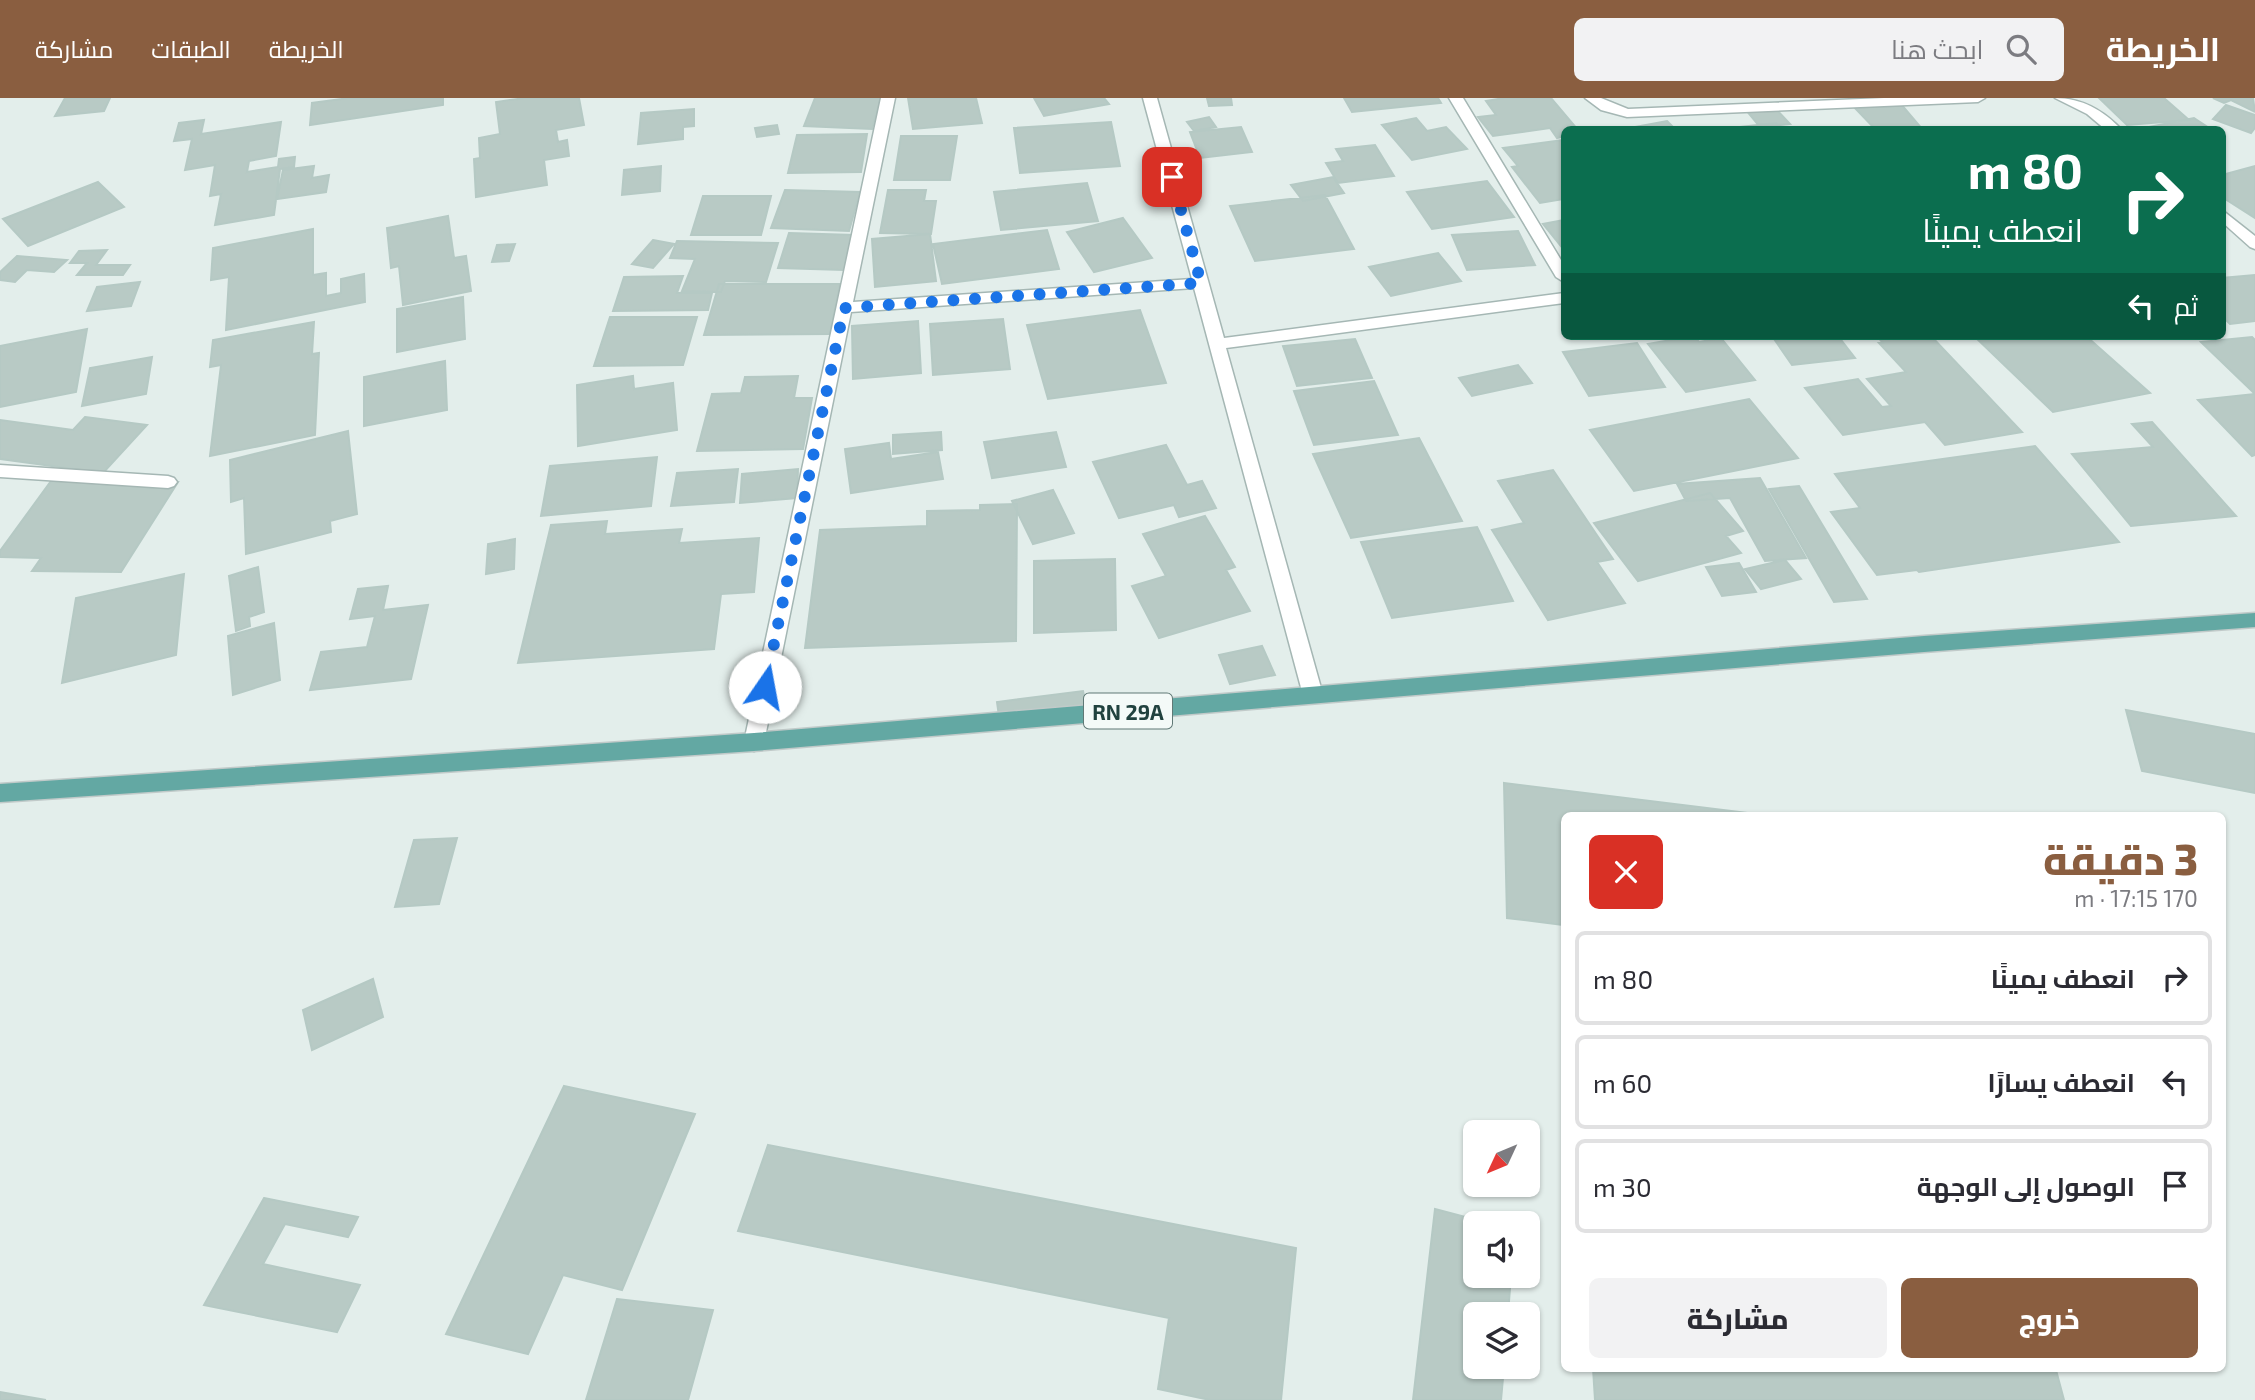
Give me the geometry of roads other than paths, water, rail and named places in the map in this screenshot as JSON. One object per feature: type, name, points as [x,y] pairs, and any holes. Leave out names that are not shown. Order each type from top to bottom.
[{"type":"main road","name":"RN 29A","points":[[0,793],[754,742],[1924,644],[2255,620]]},
{"type":"street","points":[[754,742],[888,98]]},
{"type":"street","points":[[1150,98],[1313,695]]},
{"type":"street","points":[[1456,98],[1561,272]]},
{"type":"street","points":[[1592,98],[1606,107],[1627,113],[1978,98]]},
{"type":"street","points":[[2062,98],[2092,111],[2110,126]]},
{"type":"street","points":[[2226,218],[2255,244]]},
{"type":"street","points":[[844,308],[1201,283]]},
{"type":"street","points":[[1218,344],[1561,298]]},
{"type":"street","points":[[0,471],[168,482]]}]
